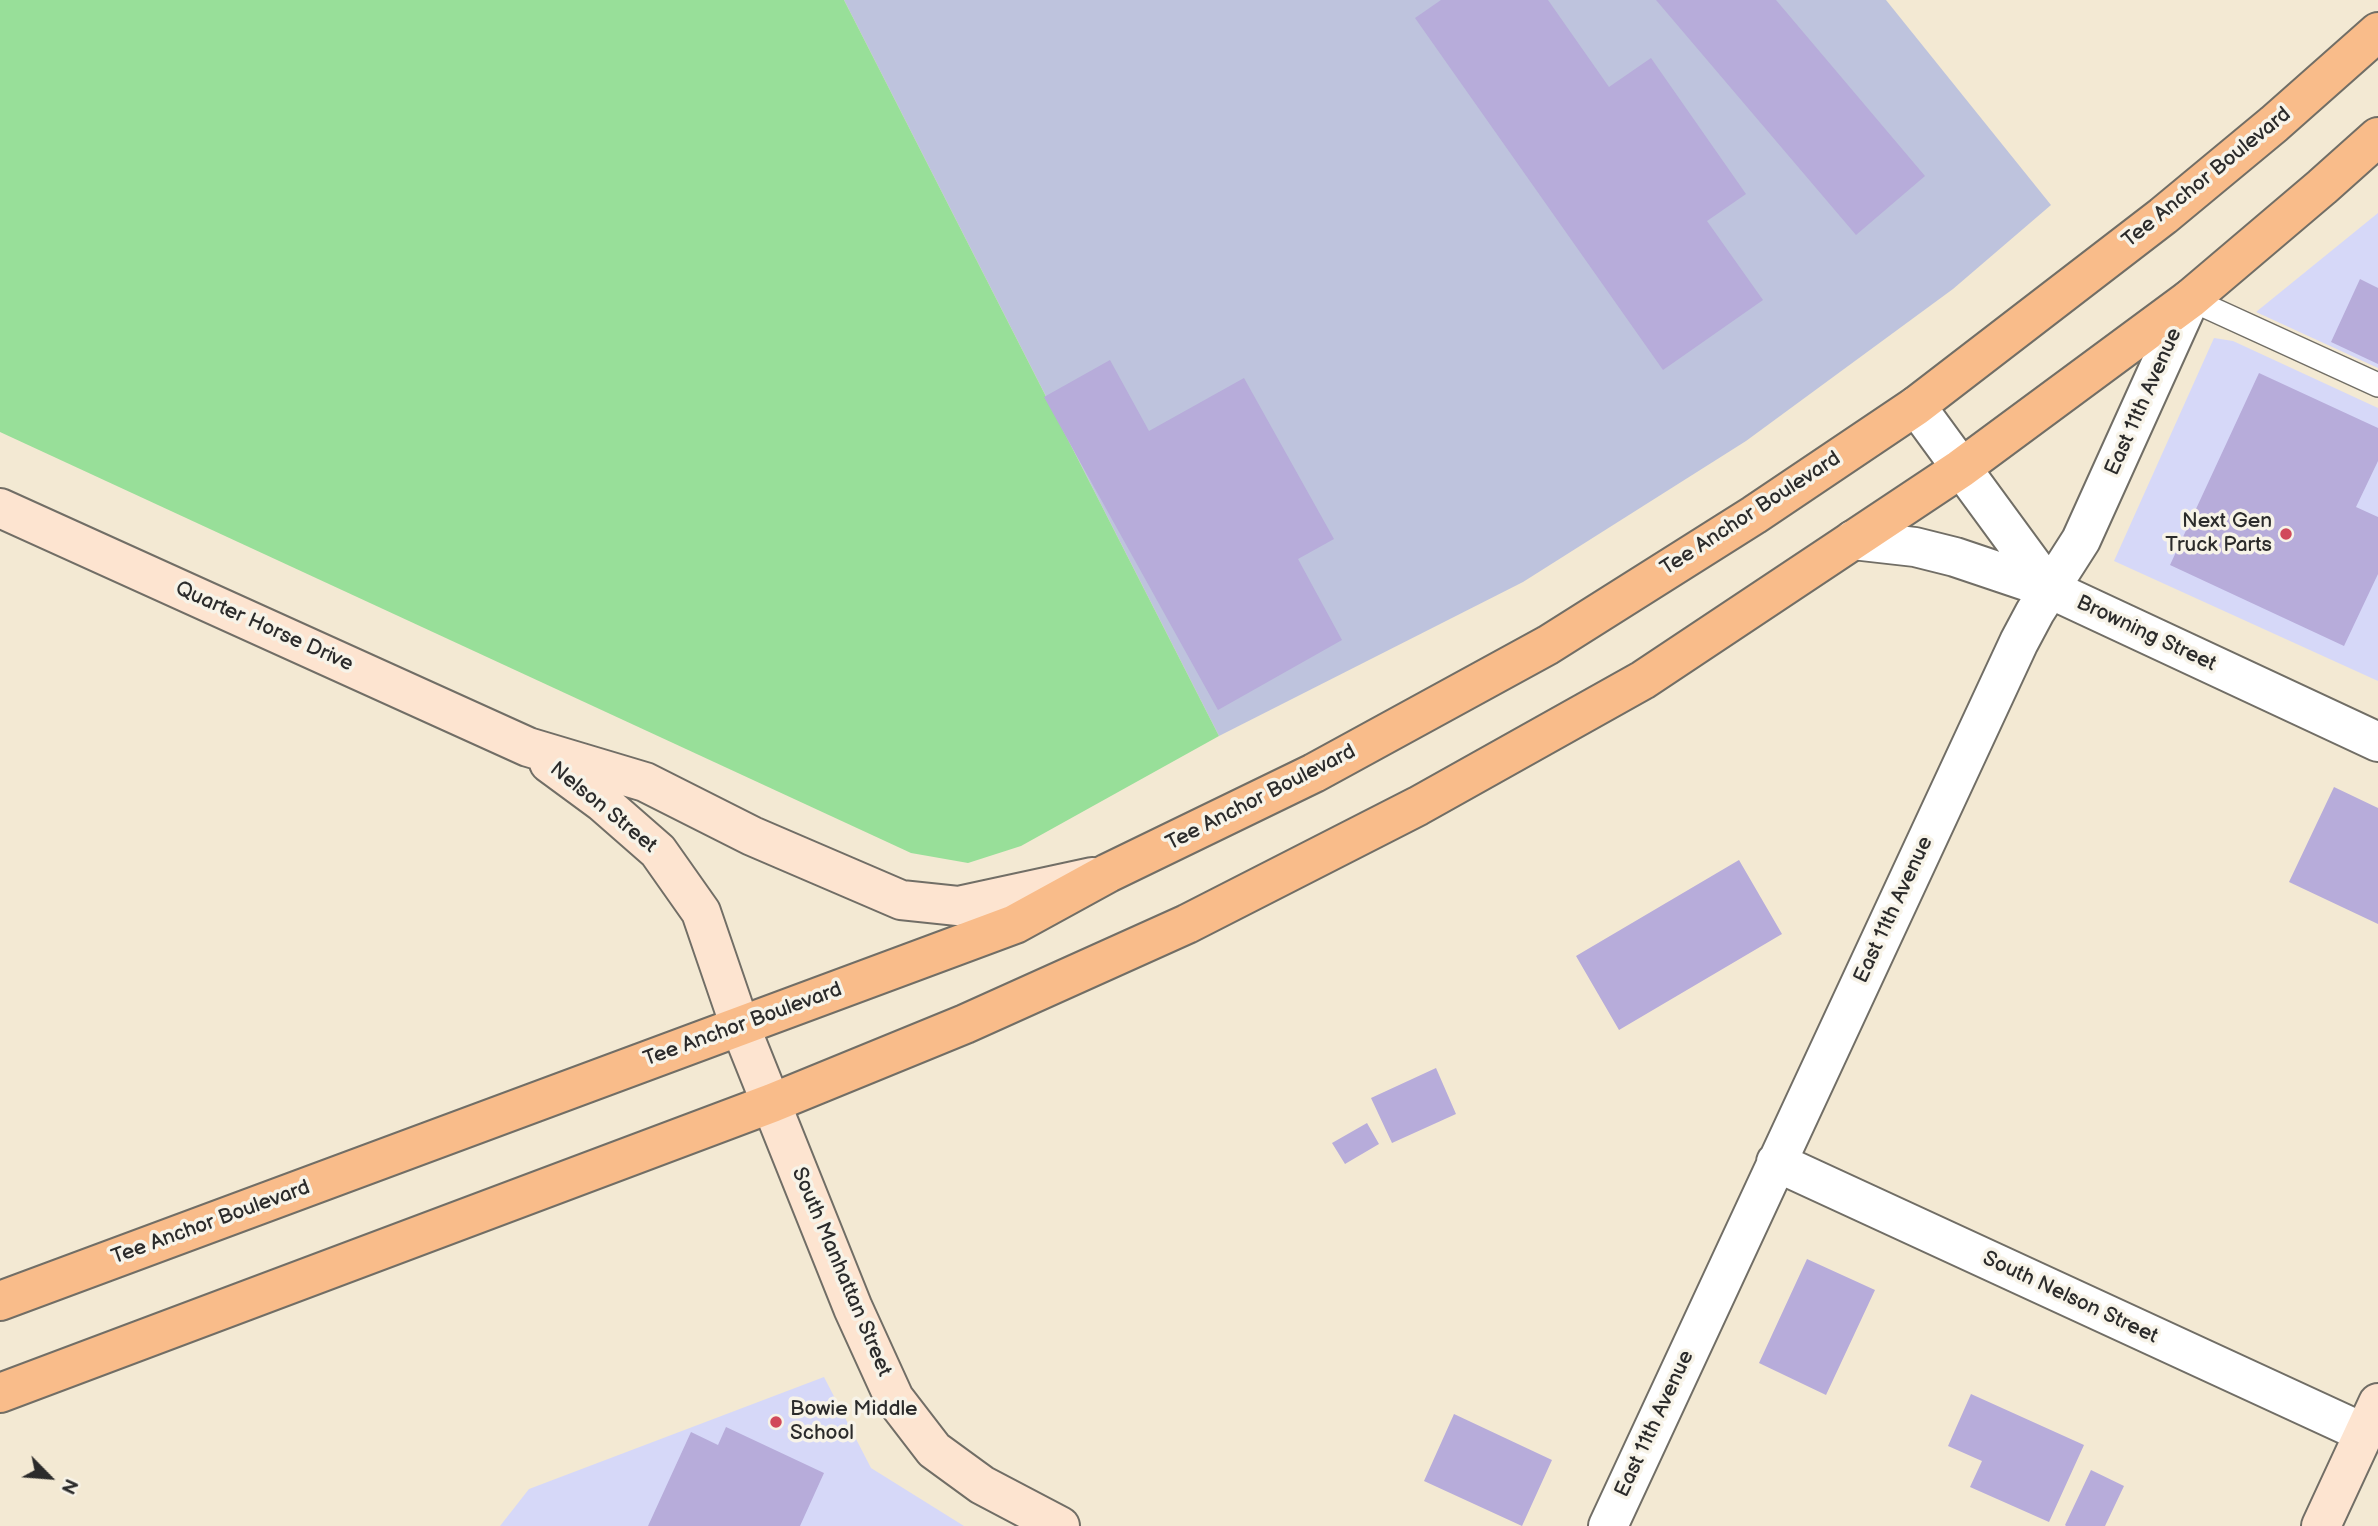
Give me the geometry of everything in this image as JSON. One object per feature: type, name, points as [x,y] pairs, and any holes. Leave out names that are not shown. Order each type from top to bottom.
[{"type":"main road","name":"Tee Anchor Boulevard","points":[[0,1301],[1015,925],[1108,873],[1314,773],[1548,645],[1754,515],[1916,406],[2163,216],[2274,124],[2378,32]]},
{"type":"main road","points":[[0,1393],[772,1103],[965,1024],[1187,924],[1418,806],[1643,680],[1960,469],[2190,299],[2378,137]]},
{"type":"main road","name":"Quarter Horse Drive","points":[[0,508],[528,747]]},
{"type":"main road","points":[[528,747],[645,782],[752,836],[901,900],[958,906],[1108,873]]},
{"type":"main road","name":"Nelson Street","points":[[528,747],[602,803],[658,851],[701,912],[740,1026],[772,1103]]},
{"type":"main road","name":"South Manhattan Street","points":[[772,1103],[853,1308],[894,1398],[934,1450],[982,1485],[1060,1526]]},
{"type":"main road","points":[[2321,1526],[2371,1418]]},
{"type":"street","name":"East 11th Avenue","points":[[1608,1526],[2019,642],[2081,540],[2190,299]]},
{"type":"street","name":"Browning Street","points":[[1916,406],[2050,589],[2378,742]]},
{"type":"street","points":[[1853,540],[1915,547],[1955,557],[2050,589]]},
{"type":"street","name":"South Nelson Street","points":[[1776,1162],[2371,1418]]},
{"type":"lane","points":[[2190,299],[2378,385]]},
{"type":"shaded area","points":[[844,0],[1886,0],[2051,205],[1953,289],[1746,441],[1523,582],[1219,736]]},
{"type":"shaded area","points":[[2378,213],[2378,368],[2256,312]]},
{"type":"shaded area","points":[[2214,338],[2233,341],[2378,408],[2378,681],[2114,561]]},
{"type":"shaded area","name":"Bowie Middle School","points":[[824,1377],[871,1468],[964,1526],[500,1526],[529,1489]]},
{"type":"green space","points":[[0,0],[844,0],[1219,736],[1021,846],[968,863],[911,853],[0,432]]},
{"type":"building","points":[[1441,0],[1548,0],[1609,87],[1651,58],[1746,194],[1707,221],[1763,300],[1663,370],[1415,18]]},
{"type":"building","points":[[1656,0],[1776,0],[1925,176],[1856,235]]},
{"type":"building","points":[[2360,279],[2378,288],[2378,364],[2331,342]]},
{"type":"building","points":[[1110,360],[1149,431],[1244,378],[1334,539],[1298,559],[1342,640],[1218,710],[1044,397]]},
{"type":"building","points":[[2259,373],[2378,428],[2378,461],[2356,507],[2378,517],[2378,574],[2344,646],[2170,565]]},
{"type":"building","points":[[2334,787],[2378,808],[2378,924],[2289,882]]},
{"type":"building","points":[[1739,860],[1782,934],[1619,1030],[1576,956]]},
{"type":"building","points":[[1436,1068],[1456,1114],[1392,1143],[1371,1098]]},
{"type":"building","points":[[1367,1123],[1379,1144],[1345,1164],[1332,1143]]},
{"type":"building","points":[[1807,1259],[1875,1290],[1826,1395],[1759,1363]]},
{"type":"building","points":[[1971,1394],[2084,1445],[2049,1522],[1970,1487],[1982,1461],[1948,1446]]},
{"type":"building","points":[[1454,1414],[1552,1460],[1522,1526],[1424,1481]]},
{"type":"building","points":[[726,1427],[824,1473],[800,1526],[648,1526],[691,1432],[718,1445]]},
{"type":"building","points":[[2091,1470],[2124,1486],[2105,1526],[2066,1526],[2065,1525]]},
{"type":"place","name":"Next Gen Truck Parts","points":[[2286,534]]},
{"type":"place","name":"Bowie Middle School","points":[[776,1422]]}]
